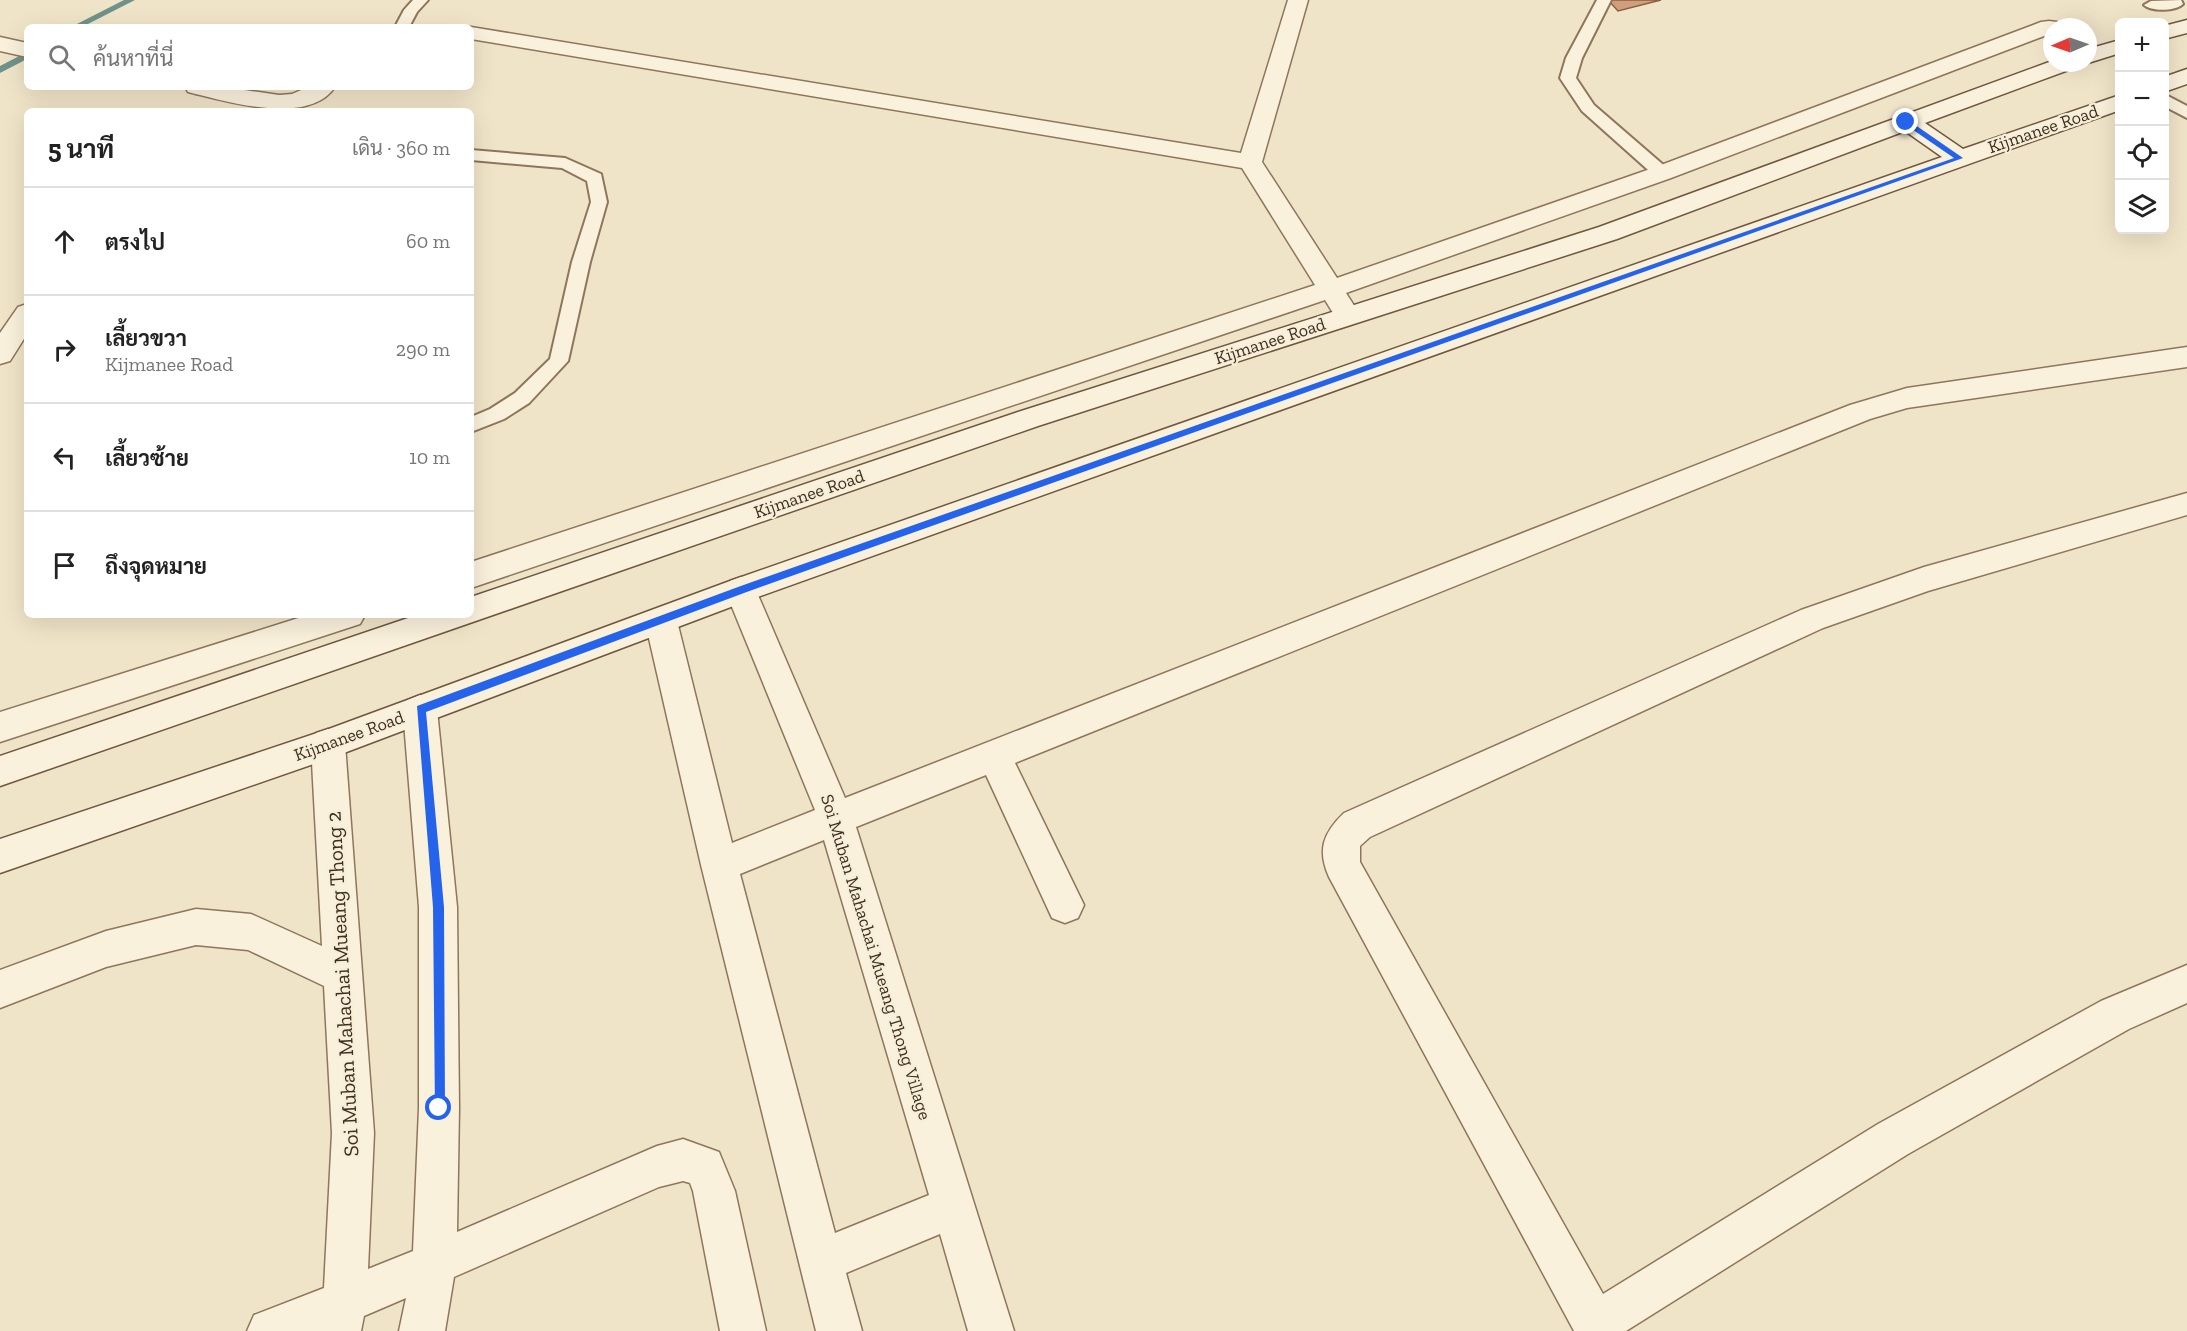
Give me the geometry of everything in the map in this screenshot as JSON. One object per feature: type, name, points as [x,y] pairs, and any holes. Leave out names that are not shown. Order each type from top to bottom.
[{"type":"street","points":[[1250,162],[1298,0]]},
{"type":"street","points":[[474,574],[1331,289],[1662,172],[2043,29]]},
{"type":"street","points":[[474,33],[1250,162],[1348,316]]},
{"type":"street","points":[[2097,53],[2115,48]]},
{"type":"street","name":"Kijmanee Road","points":[[474,609],[1028,420],[1608,233],[2043,71]]},
{"type":"street","points":[[2169,83],[2187,76]]},
{"type":"street","points":[[212,90],[279,103],[301,99],[318,90]]},
{"type":"street","name":"Kijmanee Road","points":[[0,856],[328,744],[741,590],[2115,104]]},
{"type":"street","points":[[1906,122],[1960,158]]},
{"type":"street","points":[[4,341],[24,316]]},
{"type":"street","points":[[719,865],[1860,412],[1907,398],[2187,357]]},
{"type":"street","points":[[2187,504],[1924,580],[1812,618],[1367,820],[1357,825],[1342,839],[1342,865],[1598,1328],[1893,1139],[2115,1015],[2187,984]]},
{"type":"street","name":"Soi Muban Mahachai Mueang Thong Village","points":[[741,590],[836,819],[991,1331]]},
{"type":"street","points":[[0,727],[340,618]]},
{"type":"street","points":[[0,771],[447,618]]},
{"type":"street","points":[[661,621],[719,865],[838,1331]]},
{"type":"street","points":[[420,710],[438,907],[439,1108],[434,1264],[422,1331]]},
{"type":"street","name":"Soi Muban Mahachai Mueang Thong 2","points":[[328,744],[352,1133],[341,1316]]},
{"type":"street","points":[[994,756],[1065,905]]},
{"type":"street","points":[[0,989],[106,949],[196,927],[251,932],[343,975]]},
{"type":"street","points":[[270,1331],[341,1316],[434,1264],[657,1167],[683,1161],[704,1167],[714,1191],[743,1331]]},
{"type":"street","points":[[821,1262],[953,1207]]},
{"type":"lane","points":[[404,24],[411,10],[421,0]]},
{"type":"lane","points":[[1604,0],[1574,58],[1568,78],[1588,108],[1662,172]]},
{"type":"lane","points":[[2149,2],[2175,2],[2172,26]]},
{"type":"lane","points":[[2149,2],[2172,26]]},
{"type":"lane","points":[[2169,102],[2187,113]]},
{"type":"lane","points":[[474,155],[565,163],[595,178],[599,202],[581,262],[559,361],[522,398],[497,414],[474,424]]},
{"type":"building","points":[[1608,0],[1661,0],[1618,11]]},
{"type":"waterway","points":[[81,24],[131,0]]},
{"type":"waterway","points":[[0,70],[24,57]]},
{"type":"route","points":[[439,1108],[438,907],[420,710],[741,590],[1960,158],[1906,122]]}]
